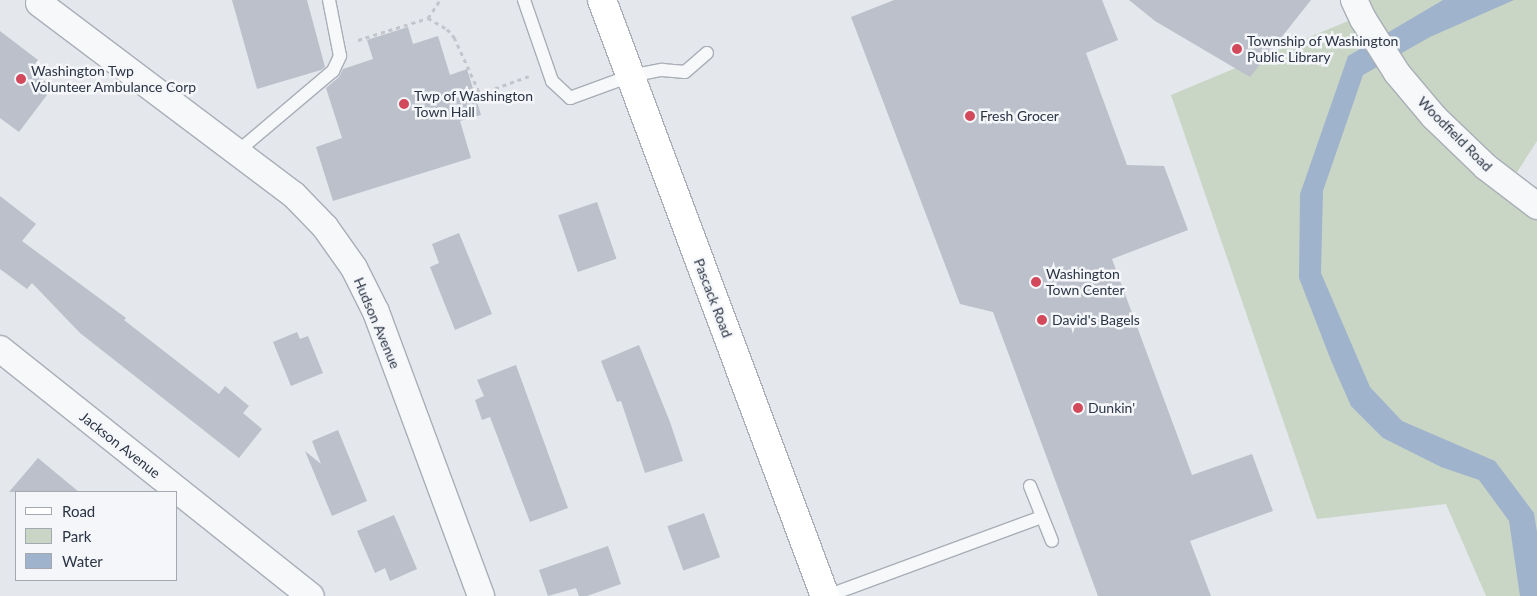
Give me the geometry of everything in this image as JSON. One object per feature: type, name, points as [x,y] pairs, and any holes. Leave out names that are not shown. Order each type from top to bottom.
[{"type":"street","name":"Pascack Road","points":[[602,0],[826,596]]},
{"type":"street","name":"Woodfield Road","points":[[1354,0],[1371,32],[1397,73],[1434,117],[1486,167],[1537,206]]},
{"type":"street","name":"Hudson Avenue","points":[[39,3],[294,195],[325,227],[354,268],[376,312],[482,596]]},
{"type":"street","name":"Jackson Avenue","points":[[0,349],[311,596]]},
{"type":"lane","points":[[237,152],[333,71],[340,56],[329,0]]},
{"type":"lane","points":[[524,0],[552,81],[570,98],[630,76],[662,70],[685,72],[707,53]]},
{"type":"lane","points":[[1030,486],[1052,541]]},
{"type":"lane","points":[[826,596],[1042,518]]},
{"type":"path","points":[[338,46],[428,18],[440,0]]},
{"type":"path","points":[[428,18],[447,29],[454,36],[480,94],[548,69]]},
{"type":"green space","points":[[1354,0],[1537,0],[1537,141],[1514,177],[1537,187],[1537,596],[1486,596],[1446,504],[1317,519],[1171,95],[1360,16]]},
{"type":"water","points":[[1443,0],[1514,0],[1430,37],[1363,75],[1323,191],[1321,273],[1370,387],[1402,421],[1495,461],[1534,513],[1537,532],[1537,596],[1520,596],[1509,521],[1479,480],[1441,467],[1383,438],[1351,406],[1299,278],[1300,194],[1348,56]]},
{"type":"building","points":[[232,0],[307,0],[325,67],[321,70],[257,89]]},
{"type":"building","name":"Washington Town Center","points":[[894,0],[1102,0],[1118,40],[1086,53],[1127,165],[1164,166],[1188,230],[1112,259],[1192,475],[1252,454],[1273,511],[1190,541],[1211,596],[1098,596],[993,312],[960,304],[851,17]]},
{"type":"building","name":"Township of Washington Public Library","points":[[1129,0],[1311,0],[1250,77],[1155,21]]},
{"type":"building","name":"Twp of Washington Town Hall","points":[[408,27],[413,44],[438,36],[450,75],[467,69],[481,115],[460,121],[471,158],[333,201],[316,147],[342,138],[326,88],[339,77],[343,69],[373,59],[367,40]]},
{"type":"building","name":"Washington Twp Volunteer Ambulance Corp","points":[[0,31],[38,60],[30,70],[53,87],[19,132],[0,118]]},
{"type":"building","points":[[0,196],[36,224],[22,241],[126,318],[124,320],[219,394],[225,386],[249,406],[243,413],[262,429],[239,458],[80,333],[32,283],[27,289],[0,269]]},
{"type":"building","points":[[597,202],[617,259],[578,272],[558,215]]},
{"type":"building","points":[[459,233],[492,314],[455,330],[430,267],[439,263],[432,244]]},
{"type":"building","points":[[297,332],[300,339],[308,336],[323,373],[291,386],[273,342]]},
{"type":"building","points":[[639,345],[670,422],[683,461],[645,473],[621,401],[617,402],[601,361]]},
{"type":"building","points":[[516,365],[568,508],[530,522],[490,417],[482,420],[475,400],[484,396],[477,380]]},
{"type":"building","points":[[338,430],[367,501],[332,516],[305,451],[321,464],[312,441]]},
{"type":"building","points":[[38,458],[78,491],[15,491],[9,492]]},
{"type":"building","points":[[704,513],[720,557],[683,571],[667,526]]},
{"type":"building","points":[[394,515],[417,569],[390,581],[385,568],[375,573],[357,531]]},
{"type":"building","points":[[608,546],[621,584],[587,596],[579,596],[576,588],[548,596],[539,570]]},
{"type":"place","name":"Township of Washington Public Library","points":[[1237,49]]},
{"type":"place","name":"Washington Twp Volunteer Ambulance Corp","points":[[21,79]]},
{"type":"place","name":"Twp of Washington Town Hall","points":[[404,104]]},
{"type":"place","name":"Fresh Grocer","points":[[970,116]]},
{"type":"place","name":"Washington Town Center","points":[[1036,282]]},
{"type":"place","name":"David's Bagels","points":[[1042,320]]},
{"type":"place","name":"Dunkin'","points":[[1078,408]]}]
